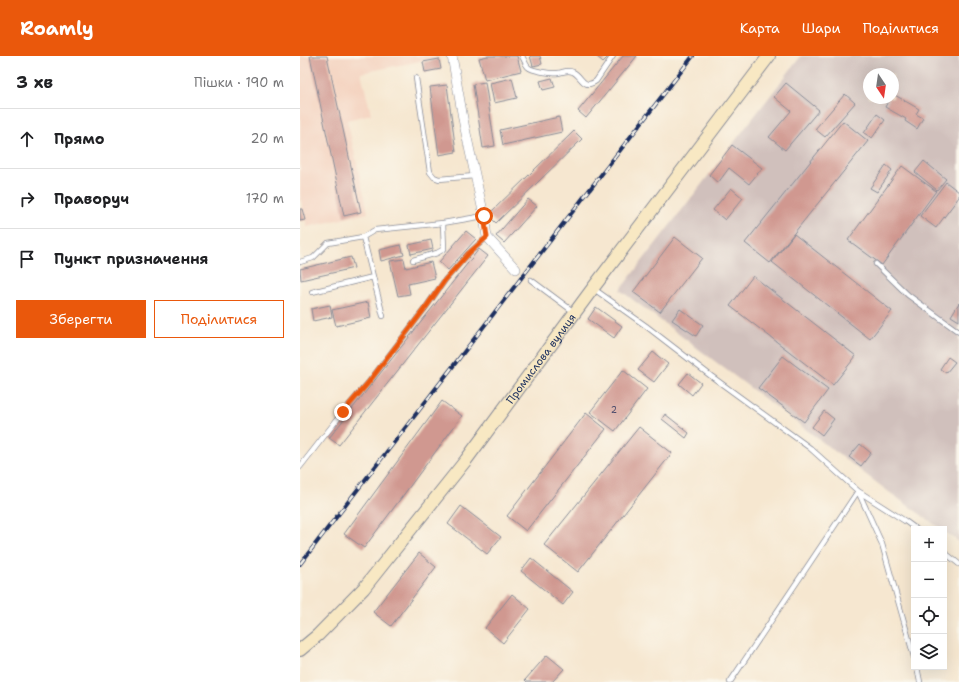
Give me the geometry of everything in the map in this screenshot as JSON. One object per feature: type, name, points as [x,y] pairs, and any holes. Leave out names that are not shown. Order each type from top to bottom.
[{"type":"street","points":[[452,56],[487,237],[516,269]]},
{"type":"street","name":"Промислова вулиця","points":[[300,650],[318,635],[364,588],[466,460],[593,288],[769,56]]},
{"type":"lane","points":[[522,56],[528,67],[532,70],[556,73],[567,70],[575,73],[588,84],[592,84],[596,81],[613,56]]},
{"type":"lane","points":[[416,78],[430,172],[434,177],[439,179],[475,176]]},
{"type":"lane","points":[[300,262],[313,258],[328,243],[363,238],[375,230],[484,216]]},
{"type":"lane","points":[[413,260],[437,253],[444,249],[444,222]]},
{"type":"lane","points":[[300,467],[368,383],[445,280],[469,253],[487,237]]},
{"type":"lane","points":[[363,238],[383,316]]},
{"type":"lane","points":[[876,264],[908,295],[959,332]]},
{"type":"lane","points":[[312,292],[373,277]]},
{"type":"lane","points":[[531,280],[575,313]]},
{"type":"lane","points":[[593,288],[810,448],[858,491],[912,526]]},
{"type":"lane","points":[[858,491],[882,544],[911,646]]},
{"type":"lane","points":[[730,682],[858,491]]},
{"type":"lane","points":[[947,554],[959,564]]},
{"type":"lane","points":[[918,670],[920,682]]},
{"type":"shaded area","points":[[300,56],[444,56],[361,73],[371,114],[347,120],[368,213],[307,227],[300,196]]},
{"type":"shaded area","points":[[801,56],[959,56],[959,542],[947,533],[947,526],[937,526],[889,492],[620,290]]},
{"type":"building","points":[[310,56],[327,56],[361,212],[344,216]]},
{"type":"building","points":[[488,56],[517,56],[521,71],[485,80],[479,58]]},
{"type":"building","points":[[530,56],[540,56],[542,64],[533,66]]},
{"type":"building","points":[[596,56],[609,56],[603,62]]},
{"type":"building","points":[[623,56],[637,56],[586,118],[578,111]]},
{"type":"building","points":[[439,59],[441,69],[425,72],[423,62]]},
{"type":"building","points":[[512,78],[517,98],[494,103],[490,83]]},
{"type":"building","points":[[552,78],[555,87],[543,90],[540,81]]},
{"type":"building","points":[[485,82],[495,146],[483,148],[473,84]]},
{"type":"building","points":[[786,83],[819,110],[785,150],[769,137],[791,111],[774,97]]},
{"type":"building","points":[[447,85],[456,152],[439,155],[430,87]]},
{"type":"building","points":[[845,94],[855,103],[825,137],[815,129]]},
{"type":"building","points":[[899,97],[919,109],[916,114],[923,118],[917,129],[905,121],[906,119],[885,107],[887,104],[899,104]]},
{"type":"building","points":[[877,114],[885,120],[872,138],[864,133]]},
{"type":"building","points":[[559,117],[562,132],[503,145],[500,130]]},
{"type":"building","points":[[843,121],[868,141],[770,263],[745,243]]},
{"type":"building","points":[[574,131],[582,139],[496,223],[488,215]]},
{"type":"building","points":[[732,145],[762,168],[749,184],[729,168],[718,183],[709,175]]},
{"type":"building","points":[[924,161],[946,179],[937,190],[915,172]]},
{"type":"building","points":[[886,165],[892,170],[877,192],[870,188]]},
{"type":"building","points":[[902,166],[936,191],[882,265],[848,240]]},
{"type":"building","points":[[946,182],[959,192],[959,197],[936,228],[920,216]]},
{"type":"building","points":[[731,188],[743,198],[725,220],[713,210]]},
{"type":"building","points":[[528,199],[537,206],[504,243],[496,236]]},
{"type":"building","points":[[300,209],[302,209],[305,220],[300,221]]},
{"type":"building","points":[[466,231],[476,239],[448,270],[439,262]]},
{"type":"building","points":[[794,234],[892,311],[870,339],[772,262]]},
{"type":"building","points":[[675,237],[702,258],[660,312],[633,292]]},
{"type":"building","points":[[431,240],[433,249],[411,254],[409,245]]},
{"type":"building","points":[[401,245],[404,255],[381,261],[379,250]]},
{"type":"building","points":[[479,249],[488,256],[339,445],[329,438]]},
{"type":"building","points":[[351,257],[354,268],[301,280],[300,269]]},
{"type":"building","points":[[404,259],[406,268],[431,262],[435,278],[408,284],[410,294],[398,296],[390,261]]},
{"type":"building","points":[[753,276],[856,356],[833,385],[730,306]]},
{"type":"building","points":[[368,302],[371,318],[336,326],[332,310]]},
{"type":"building","points":[[959,303],[959,321],[951,316]]},
{"type":"building","points":[[330,305],[332,317],[313,321],[311,309]]},
{"type":"building","points":[[596,307],[622,326],[614,338],[588,319]]},
{"type":"building","points":[[680,309],[703,325],[696,336],[672,320]]},
{"type":"building","points":[[653,352],[668,364],[654,382],[638,370]]},
{"type":"building","points":[[783,356],[828,390],[804,422],[758,388]]},
{"type":"building","points":[[948,357],[955,362],[946,373],[940,369]]},
{"type":"building","points":[[623,370],[647,389],[615,431],[590,412]]},
{"type":"building","points":[[688,373],[701,383],[692,395],[679,384]]},
{"type":"building","points":[[442,401],[462,416],[364,548],[344,534]]},
{"type":"building","points":[[824,411],[834,419],[822,435],[812,427]]},
{"type":"building","points":[[586,413],[606,429],[526,531],[507,516]]},
{"type":"building","points":[[665,414],[689,433],[686,438],[662,419]]},
{"type":"building","points":[[639,427],[672,453],[578,572],[544,545]]},
{"type":"building","points":[[860,444],[871,453],[861,466],[849,457]]},
{"type":"building","points":[[461,506],[501,537],[487,554],[448,524]]},
{"type":"building","points":[[419,553],[436,567],[391,626],[373,612]]},
{"type":"building","points":[[531,558],[573,592],[563,605],[521,571]]},
{"type":"building","points":[[512,594],[530,609],[503,643],[485,628]]},
{"type":"building","points":[[547,655],[564,669],[552,682],[527,682],[525,680]]},
{"type":"railway","points":[[300,564],[693,56]]},
{"type":"route","points":[[343,412],[368,383],[445,280],[469,253],[487,237],[484,216]]}]
